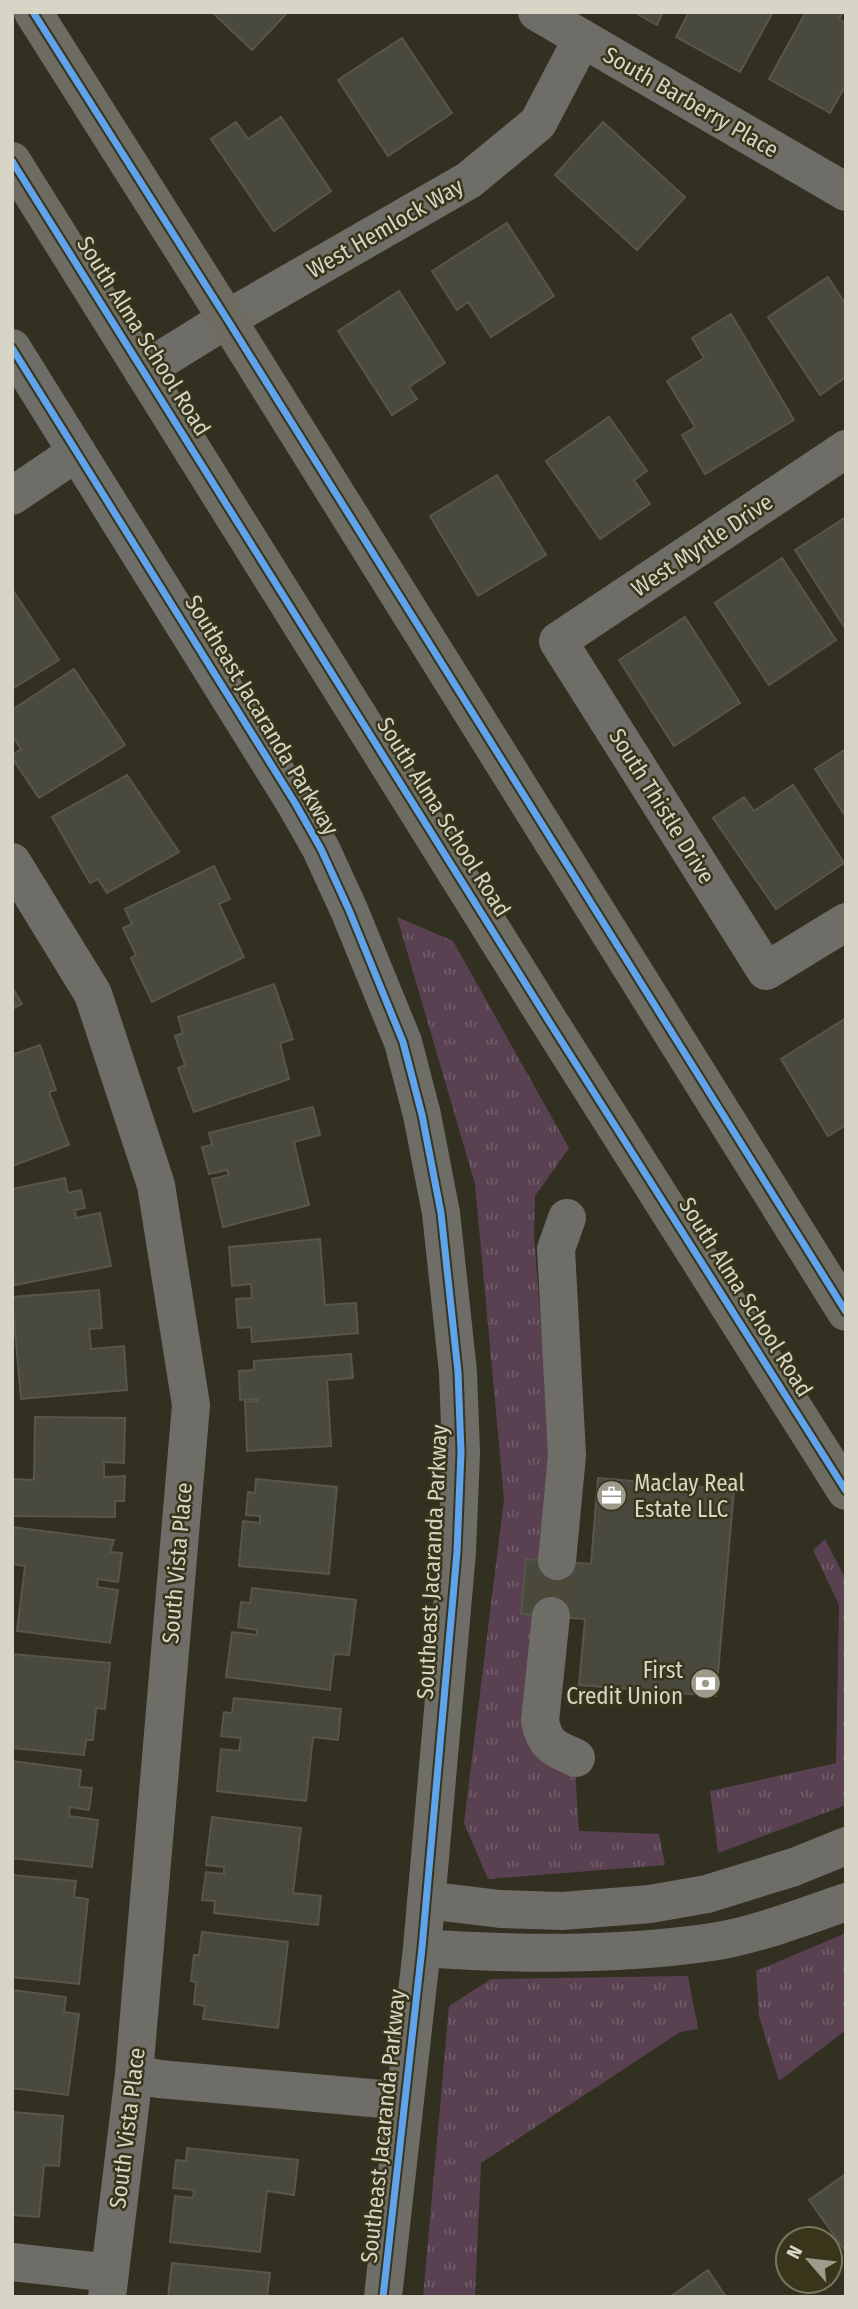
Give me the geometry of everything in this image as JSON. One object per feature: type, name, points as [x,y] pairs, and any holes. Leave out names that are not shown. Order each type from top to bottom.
[{"type":"main road","points":[[33,12],[846,1312]]},
{"type":"main road","name":"South Alma School Road","points":[[12,162],[536,1002],[846,1491]]},
{"type":"street","name":"South Barberry Place","points":[[537,12],[846,192]]},
{"type":"street","name":"West Hemlock Way","points":[[143,371],[227,319],[469,180],[538,123],[582,39]]},
{"type":"street","name":"Southeast Jacaranda Parkway","points":[[12,348],[321,849],[403,1042],[422,1115],[441,1213],[458,1372],[461,1452],[457,1552],[422,1948],[383,2297]]},
{"type":"street","name":"West Myrtle Drive","points":[[558,640],[846,449]]},
{"type":"street","points":[[12,496],[78,452]]},
{"type":"street","name":"South Thistle Drive","points":[[558,640],[766,971],[846,922]]},
{"type":"street","name":"South Vista Place","points":[[12,862],[93,994],[156,1185],[191,1405],[134,2074],[108,2285]]},
{"type":"street","points":[[557,1561],[566,1455],[556,1249],[567,1218]]},
{"type":"street","points":[[551,1616],[540,1721],[543,1738],[554,1748],[576,1758]]},
{"type":"street","points":[[426,1900],[500,1909],[562,1911],[650,1904],[707,1894],[794,1867],[846,1846]]},
{"type":"street","points":[[422,1948],[541,1954],[654,1948],[714,1941],[782,1924],[846,1902]]},
{"type":"street","points":[[134,2074],[159,2079],[404,2101]]},
{"type":"street","points":[[12,2262],[108,2285]]},
{"type":"green space","points":[[397,917],[453,941],[569,1148],[535,1196],[534,1236],[551,1457],[524,1729],[575,1770],[579,1831],[659,1834],[665,1865],[488,1879],[464,1823],[504,1499],[475,1184]]},
{"type":"green space","points":[[825,1539],[846,1580],[846,1805],[718,1853],[710,1791],[836,1763],[839,1605],[813,1550]]},
{"type":"green space","points":[[846,1933],[846,2030],[779,2081],[759,2016],[756,1971]]},
{"type":"green space","points":[[688,1976],[698,2029],[680,2032],[481,2163],[475,2297],[423,2297],[449,2006],[491,1979]]},
{"type":"building","points":[[212,12],[288,12],[252,50]]},
{"type":"building","points":[[634,12],[663,12],[657,25]]},
{"type":"building","points":[[689,12],[773,12],[740,72],[676,37]]},
{"type":"building","points":[[806,12],[843,12],[839,19],[846,23],[846,85],[830,113],[769,79]]},
{"type":"building","points":[[402,38],[452,113],[388,156],[338,80]]},
{"type":"building","points":[[281,117],[331,191],[274,231],[211,139],[236,122],[248,139]]},
{"type":"building","points":[[603,122],[685,197],[637,250],[555,175]]},
{"type":"building","points":[[507,223],[554,296],[491,337],[468,302],[457,310],[432,271]]},
{"type":"building","points":[[828,277],[846,305],[846,377],[820,395],[768,317]]},
{"type":"building","points":[[399,291],[445,363],[409,387],[417,399],[392,415],[338,331]]},
{"type":"building","points":[[731,314],[794,420],[705,474],[682,435],[695,427],[667,381],[704,358],[692,338]]},
{"type":"building","points":[[609,417],[647,471],[634,480],[650,504],[600,539],[546,461]]},
{"type":"building","points":[[497,475],[546,555],[478,596],[430,516]]},
{"type":"building","points":[[846,517],[846,628],[845,628],[795,550]]},
{"type":"building","points":[[782,558],[836,640],[769,685],[715,603]]},
{"type":"building","points":[[12,589],[59,660],[12,689]]},
{"type":"building","points":[[685,617],[740,703],[674,746],[619,660]]},
{"type":"building","points":[[74,669],[125,745],[39,798],[12,758],[12,755],[21,749],[12,736],[12,710]]},
{"type":"building","points":[[846,749],[846,817],[815,769]]},
{"type":"building","points":[[127,775],[179,852],[107,893],[98,879],[90,883],[52,817]]},
{"type":"building","points":[[793,785],[844,863],[776,909],[713,818],[744,797],[754,811]]},
{"type":"building","points":[[214,866],[230,899],[219,904],[244,957],[152,1002],[131,958],[136,955],[123,928],[132,924],[125,909]]},
{"type":"building","points":[[274,984],[293,1039],[280,1043],[289,1079],[194,1112],[178,1068],[185,1065],[175,1036],[183,1033],[178,1017]]},
{"type":"building","points":[[12,987],[22,1004],[12,1009]]},
{"type":"building","points":[[846,1018],[846,1125],[828,1136],[781,1059]]},
{"type":"building","points":[[40,1045],[56,1090],[49,1092],[69,1145],[12,1166],[12,1055]]},
{"type":"building","points":[[313,1107],[320,1135],[294,1142],[309,1205],[223,1227],[212,1179],[229,1175],[227,1170],[209,1174],[202,1147],[212,1145],[209,1133]]},
{"type":"building","points":[[65,1178],[68,1193],[81,1190],[85,1208],[75,1210],[76,1218],[100,1213],[111,1266],[15,1285],[12,1273],[12,1189]]},
{"type":"building","points":[[320,1239],[325,1305],[356,1303],[358,1333],[252,1342],[251,1327],[238,1328],[236,1299],[252,1298],[251,1284],[232,1286],[229,1247]]},
{"type":"building","points":[[99,1290],[102,1328],[89,1329],[91,1349],[124,1346],[127,1390],[21,1399],[12,1297]]},
{"type":"building","points":[[351,1354],[353,1378],[327,1380],[331,1446],[247,1451],[245,1402],[257,1399],[240,1400],[239,1371],[254,1370],[254,1361]]},
{"type":"building","points":[[35,1417],[125,1418],[124,1463],[104,1462],[104,1477],[125,1476],[124,1501],[115,1501],[115,1517],[12,1516],[12,1479],[34,1480]]},
{"type":"building","points":[[598,1478],[734,1490],[716,1696],[579,1685],[585,1619],[521,1614],[526,1559],[591,1564]]},
{"type":"building","points":[[256,1479],[337,1487],[329,1574],[239,1566],[243,1521],[260,1523],[260,1516],[246,1515],[248,1492],[255,1493]]},
{"type":"building","points":[[12,1527],[114,1540],[110,1552],[122,1553],[118,1582],[98,1579],[97,1587],[118,1590],[110,1643],[17,1631],[25,1566],[12,1564]]},
{"type":"building","points":[[252,1588],[356,1600],[349,1655],[334,1654],[330,1690],[226,1677],[232,1632],[257,1635],[257,1630],[238,1627],[241,1602],[250,1603]]},
{"type":"building","points":[[12,1654],[110,1663],[105,1709],[96,1708],[93,1740],[86,1740],[84,1755],[12,1748]]},
{"type":"building","points":[[234,1698],[341,1709],[338,1740],[313,1737],[306,1801],[217,1791],[221,1749],[239,1751],[241,1738],[221,1736],[224,1712],[232,1713]]},
{"type":"building","points":[[12,1761],[81,1770],[79,1787],[92,1788],[89,1810],[70,1807],[69,1816],[98,1820],[92,1867],[12,1858]]},
{"type":"building","points":[[212,1817],[301,1828],[293,1893],[321,1896],[318,1925],[214,1913],[215,1901],[202,1900],[206,1872],[224,1874],[224,1867],[206,1865]]},
{"type":"building","points":[[12,1875],[76,1881],[74,1897],[88,1899],[79,1984],[12,1977]]},
{"type":"building","points":[[202,1932],[288,1942],[278,2028],[203,2019],[205,2006],[194,2004],[196,1982],[191,1981],[194,1955],[199,1955]]},
{"type":"building","points":[[12,1990],[66,1997],[64,2012],[79,2014],[68,2095],[12,2088]]},
{"type":"building","points":[[12,2112],[63,2116],[59,2166],[44,2165],[39,2217],[12,2215]]},
{"type":"building","points":[[187,2148],[298,2160],[294,2195],[267,2191],[260,2252],[170,2242],[175,2196],[193,2198],[194,2190],[173,2188],[176,2160],[186,2161]]},
{"type":"building","points":[[846,2174],[846,2252],[844,2225],[827,2225],[809,2200]]},
{"type":"building","points":[[172,2263],[270,2273],[267,2297],[168,2297]]},
{"type":"building","points":[[708,2270],[726,2297],[670,2297]]},
{"type":"tunnel","points":[[551,1616],[557,1561]]},
{"type":"cycle path","points":[[33,12],[846,1312]]},
{"type":"cycle path","points":[[12,161],[550,1023],[846,1491]]},
{"type":"cycle path","points":[[12,348],[321,849],[403,1042],[422,1115],[441,1213],[458,1372],[461,1452],[457,1552],[422,1948],[383,2297]]},
{"type":"place","name":"Maclay Real Estate LLC","points":[[611,1496]]},
{"type":"place","name":"First Credit Union","points":[[706,1683]]}]
